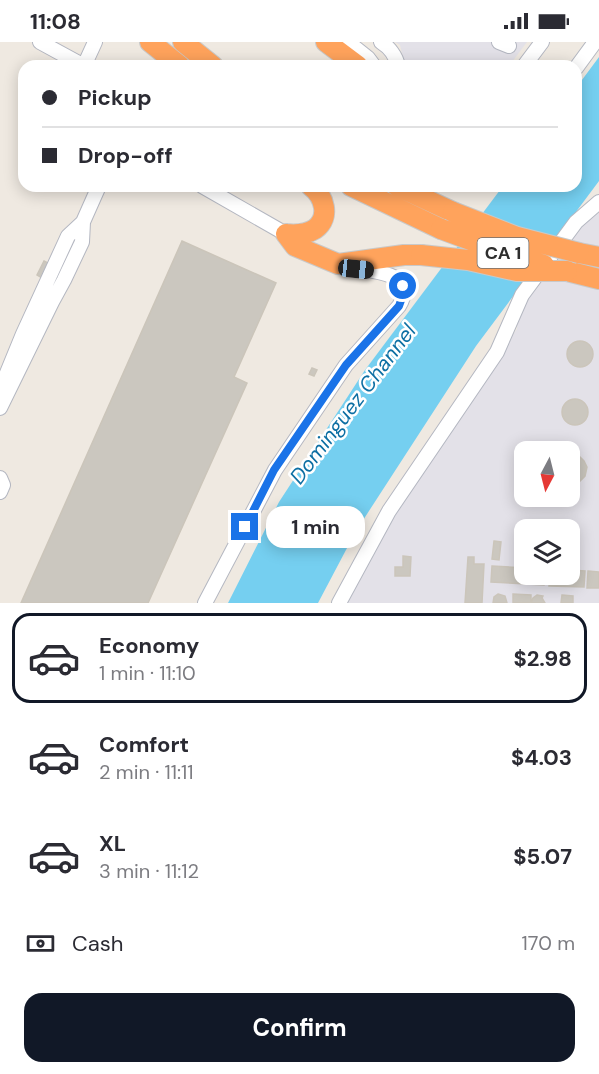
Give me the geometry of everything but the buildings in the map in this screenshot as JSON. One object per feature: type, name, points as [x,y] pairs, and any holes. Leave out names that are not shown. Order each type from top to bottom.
[{"type":"highway","points":[[148,42],[160,60]]},
{"type":"highway","points":[[148,42],[172,60]]},
{"type":"highway","points":[[183,42],[206,60]]},
{"type":"highway","points":[[326,42],[350,60]]},
{"type":"highway","points":[[286,234],[305,233],[320,224],[324,214],[323,200],[319,192]]},
{"type":"highway","name":"CA 1","points":[[364,192],[441,229],[503,252],[599,279]]},
{"type":"highway","name":"CA 1","points":[[411,192],[453,212],[517,237],[599,257]]},
{"type":"highway","points":[[286,234],[295,246],[338,264],[404,255],[421,255],[468,260],[517,271],[567,271]]},
{"type":"street","points":[[40,42],[73,60]]},
{"type":"street","points":[[87,60],[95,42]]},
{"type":"street","points":[[348,42],[370,60]]},
{"type":"street","points":[[381,42],[387,46],[396,60]]},
{"type":"street","points":[[529,60],[542,42]]},
{"type":"street","points":[[582,60],[595,42]]},
{"type":"street","points":[[0,408],[82,242],[83,222],[96,192]]},
{"type":"street","points":[[212,192],[286,234]]},
{"type":"street","points":[[339,603],[389,511],[497,352],[522,296],[576,222],[599,202]]},
{"type":"street","points":[[0,390],[68,236],[83,222]]},
{"type":"street","points":[[205,603],[274,470],[346,365],[399,306],[403,298],[403,286],[386,273],[338,264]]},
{"type":"street","points":[[0,478],[3,485],[0,492]]},
{"type":"shaded area","points":[[395,42],[527,42],[514,60],[404,60],[400,45]]},
{"type":"shaded area","points":[[599,208],[599,603],[340,603],[413,479],[517,329],[518,311],[571,234]]},
{"type":"water","name":"Dominguez Channel","points":[[599,57],[599,181],[476,346],[356,531],[318,603],[228,603],[279,502],[365,370],[498,192],[582,192],[582,80]]},
{"type":"route","points":[[245,527],[274,470],[346,365],[399,306],[403,298],[403,286]]}]
